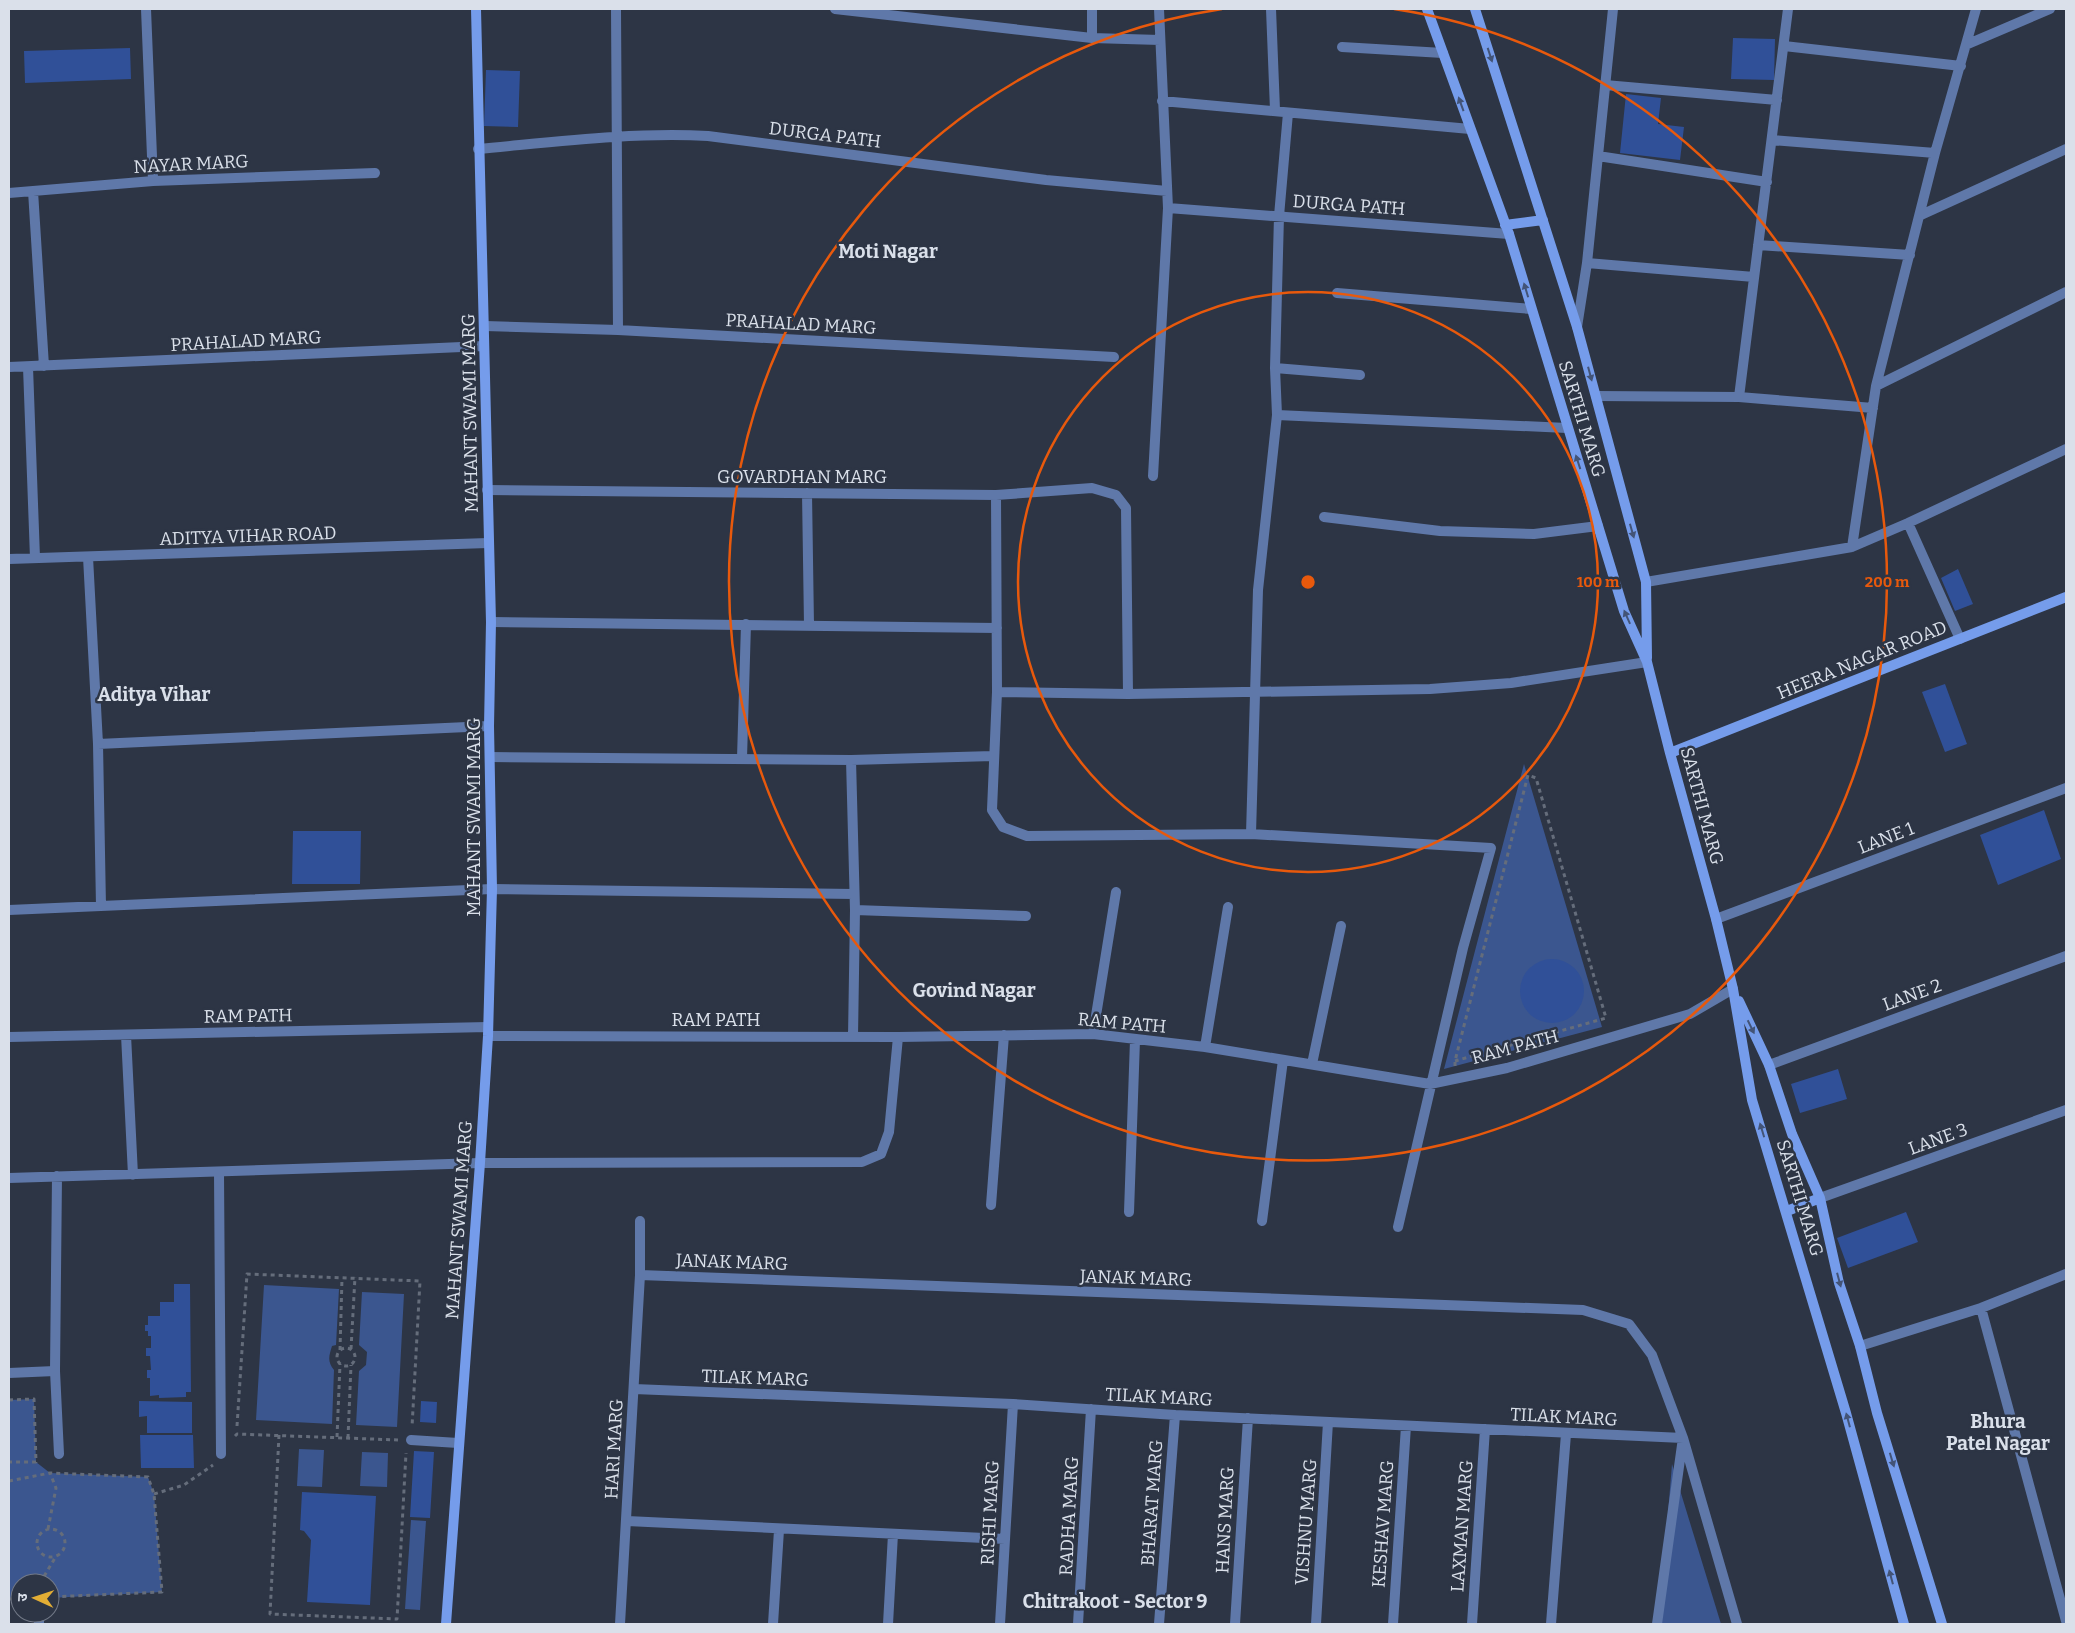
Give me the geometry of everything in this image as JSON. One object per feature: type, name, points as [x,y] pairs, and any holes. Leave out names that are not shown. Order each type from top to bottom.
[{"type":"street","points":[[146,9],[153,181]]},
{"type":"street","name":"MAHANT SWAMI MARG","points":[[446,1624],[480,1163],[488,1031],[492,889],[488,490],[476,9]]},
{"type":"street","points":[[616,9],[615,136],[618,330]]},
{"type":"street","points":[[835,9],[1092,38],[1160,40]]},
{"type":"street","points":[[1092,9],[1092,38]]},
{"type":"street","points":[[1153,476],[1168,208],[1159,9]]},
{"type":"street","points":[[1271,9],[1275,110]]},
{"type":"street","name":"SARTHI MARG","points":[[1427,9],[1507,229],[1624,611],[1647,662],[1733,989],[1752,1100],[1787,1211],[1846,1413],[1904,1624]]},
{"type":"street","points":[[996,692],[1128,694],[1430,689],[1502,683],[1647,662],[1646,582],[1577,326],[1475,9]]},
{"type":"street","points":[[1577,326],[1587,263],[1612,9]]},
{"type":"street","points":[[1739,397],[1788,9]]},
{"type":"street","points":[[1852,547],[1876,386],[1936,153],[1968,44],[1976,9]]},
{"type":"street","points":[[1968,44],[2050,9]]},
{"type":"street","points":[[1784,46],[1961,66]]},
{"type":"street","points":[[1342,47],[1443,53]]},
{"type":"street","points":[[1605,84],[1777,100]]},
{"type":"street","points":[[1162,100],[1470,129]]},
{"type":"street","points":[[1251,834],[1258,590],[1277,414],[1275,368],[1279,216],[1288,113]]},
{"type":"street","name":"DURGA PATH","points":[[478,149],[663,133],[708,136],[1046,180],[1167,191]]},
{"type":"street","points":[[1772,140],[1936,153]]},
{"type":"street","points":[[1921,215],[2066,149]]},
{"type":"street","points":[[1598,156],[1766,182]]},
{"type":"street","name":"NAYAR MARG","points":[[9,193],[153,181],[375,173]]},
{"type":"street","points":[[33,191],[44,366]]},
{"type":"street","name":"DURGA PATH","points":[[1168,208],[1507,229]]},
{"type":"street","points":[[1507,229],[1543,220]]},
{"type":"street","points":[[1758,245],[1910,255]]},
{"type":"street","points":[[1587,263],[1754,277]]},
{"type":"street","points":[[1876,386],[2066,292]]},
{"type":"street","points":[[1337,294],[1531,309]]},
{"type":"street","name":"PRAHALAD MARG","points":[[485,326],[618,330],[1114,357]]},
{"type":"street","name":"PRAHALAD MARG","points":[[9,368],[484,346]]},
{"type":"street","points":[[28,367],[35,558]]},
{"type":"street","points":[[1275,368],[1360,375]]},
{"type":"street","points":[[1596,396],[1739,397],[1873,408]]},
{"type":"street","points":[[1277,414],[1567,428]]},
{"type":"street","points":[[1646,582],[1852,547],[2066,449]]},
{"type":"street","name":"GOVARDHAN MARG","points":[[488,490],[996,495],[1092,488],[1116,495],[1126,508],[1128,694]]},
{"type":"street","points":[[807,493],[809,625]]},
{"type":"street","points":[[996,495],[997,628],[992,810],[1003,827],[1027,836],[1251,834],[1491,848],[1462,948],[1398,1227]]},
{"type":"street","points":[[1324,517],[1440,531],[1534,534],[1598,526]]},
{"type":"street","points":[[1908,523],[1960,639]]},
{"type":"street","name":"ADITYA VIHAR ROAD","points":[[9,559],[488,544]]},
{"type":"street","points":[[88,557],[98,744],[101,906]]},
{"type":"street","name":"HEERA NAGAR ROAD","points":[[1670,754],[2066,598]]},
{"type":"street","points":[[490,622],[997,628]]},
{"type":"street","points":[[742,758],[746,624]]},
{"type":"street","points":[[98,744],[489,726]]},
{"type":"street","points":[[490,757],[851,760],[993,756]]},
{"type":"street","points":[[851,760],[855,910],[853,1037]]},
{"type":"street","name":"LANE 1","points":[[1716,919],[2066,788]]},
{"type":"street","points":[[9,910],[492,889],[854,894]]},
{"type":"street","points":[[1093,1034],[1116,892]]},
{"type":"street","points":[[1205,1047],[1228,907]]},
{"type":"street","points":[[855,910],[1026,916]]},
{"type":"street","points":[[1312,1064],[1341,926]]},
{"type":"street","name":"LANE 2","points":[[1769,1065],[2066,956]]},
{"type":"street","points":[[1733,989],[1769,1065],[1792,1134],[1820,1198],[1839,1283],[1860,1346],[1878,1413],[1942,1624]]},
{"type":"street","name":"RAM PATH","points":[[9,1038],[488,1031],[853,1037],[1093,1034],[1205,1047],[1430,1084],[1507,1068],[1690,1014],[1733,989]]},
{"type":"street","points":[[126,1035],[133,1174]]},
{"type":"street","points":[[991,1205],[1004,1036]]},
{"type":"street","points":[[9,1178],[219,1173],[480,1163],[862,1162],[881,1154],[889,1132],[898,1037]]},
{"type":"street","points":[[1129,1212],[1135,1040]]},
{"type":"street","points":[[1262,1221],[1284,1060]]},
{"type":"street","name":"LANE 3","points":[[1820,1198],[2066,1110]]},
{"type":"street","points":[[219,1173],[221,1454]]},
{"type":"street","points":[[57,1176],[55,1371],[59,1454]]},
{"type":"street","points":[[1787,1211],[1820,1198]]},
{"type":"street","name":"HARI MARG","points":[[620,1624],[640,1275],[640,1221]]},
{"type":"street","name":"JANAK MARG","points":[[640,1275],[1583,1310],[1629,1324],[1652,1355],[1683,1438]]},
{"type":"street","points":[[1860,1346],[1981,1308],[2065,1275],[2066,1286]]},
{"type":"street","points":[[1981,1308],[2066,1620]]},
{"type":"street","points":[[9,1373],[55,1371]]},
{"type":"street","name":"TILAK MARG","points":[[634,1389],[1013,1404],[1175,1415],[1683,1438]]},
{"type":"street","name":"RISHI MARG","points":[[1000,1624],[1013,1404]]},
{"type":"street","name":"RADHA MARG","points":[[1078,1624],[1091,1409]]},
{"type":"street","name":"BHARAT MARG","points":[[1159,1624],[1175,1415]]},
{"type":"street","name":"HANS MARG","points":[[1235,1624],[1248,1418]]},
{"type":"street","name":"VISHNU MARG","points":[[1316,1624],[1328,1422]]},
{"type":"street","name":"KESHAV MARG","points":[[1393,1624],[1406,1426]]},
{"type":"street","name":"LAXMAN MARG","points":[[1472,1624],[1485,1429]]},
{"type":"street","points":[[1551,1624],[1566,1434]]},
{"type":"street","points":[[1657,1624],[1683,1438]]},
{"type":"street","points":[[1683,1438],[1737,1624]]},
{"type":"street","points":[[409,1440],[458,1443]]},
{"type":"street","points":[[627,1521],[1005,1540]]},
{"type":"street","points":[[773,1624],[779,1530]]},
{"type":"street","points":[[888,1624],[893,1534]]},
{"type":"path","points":[[1454,1079],[1455,1061],[1528,775],[1536,778],[1606,1018],[1455,1061]]},
{"type":"path","points":[[154,1494],[184,1485],[210,1469],[236,1434],[247,1274],[420,1282],[397,1619],[270,1614],[279,1435]]},
{"type":"path","points":[[337,1437],[340,1364],[337,1358],[340,1350],[342,1278]]},
{"type":"path","points":[[348,1438],[351,1365],[356,1356],[351,1349],[355,1278]]},
{"type":"path","points":[[340,1350],[351,1349]]},
{"type":"path","points":[[340,1364],[351,1365]]},
{"type":"path","points":[[9,1400],[34,1399],[36,1462],[9,1462]]},
{"type":"path","points":[[236,1434],[409,1440]]},
{"type":"path","points":[[48,1529],[56,1488],[50,1473]]},
{"type":"path","points":[[9,1481],[50,1473],[148,1477],[154,1494],[162,1592],[60,1597]]},
{"type":"path","points":[[46,1573],[55,1557],[65,1547],[64,1537],[57,1530],[48,1529],[40,1534],[37,1547],[42,1555],[55,1557]]},
{"type":"shaded area","points":[[1524,764],[1602,1027],[1444,1069]]},
{"type":"shaded area","points":[[264,1285],[339,1289],[336,1345],[332,1346],[329,1358],[334,1370],[332,1424],[256,1420]]},
{"type":"shaded area","points":[[362,1292],[404,1294],[397,1427],[356,1425],[359,1371],[366,1365],[367,1352],[359,1345]]},
{"type":"shaded area","points":[[34,1399],[36,1462],[50,1473],[148,1477],[154,1494],[162,1592],[60,1597],[60,1573],[10,1573],[9,1600],[9,1400]]},
{"type":"shaded area","points":[[299,1449],[324,1450],[322,1487],[297,1486]]},
{"type":"shaded area","points":[[362,1452],[388,1453],[387,1487],[360,1486]]},
{"type":"shaded area","points":[[1672,1464],[1721,1624],[1659,1624]]},
{"type":"shaded area","points":[[411,1520],[426,1521],[420,1610],[405,1609]]},
{"type":"building","points":[[1733,38],[1775,39],[1774,80],[1731,79]]},
{"type":"building","points":[[130,48],[131,79],[25,83],[24,51]]},
{"type":"building","points":[[486,70],[520,71],[518,127],[484,126]]},
{"type":"building","points":[[1626,94],[1661,98],[1658,124],[1684,127],[1680,160],[1620,153]]},
{"type":"building","points":[[1958,569],[1973,604],[1955,611],[1941,578]]},
{"type":"building","points":[[1945,684],[1967,744],[1945,752],[1922,692]]},
{"type":"building","points":[[2044,810],[2061,859],[1998,885],[1980,835]]},
{"type":"building","points":[[293,831],[361,831],[360,884],[292,884]]},
{"type":"building","points":[[1546,959],[1558,959],[1575,968],[1582,979],[1584,991],[1582,1003],[1575,1014],[1558,1023],[1546,1023],[1534,1018],[1525,1009],[1520,997],[1520,985],[1525,973],[1534,964]]},
{"type":"building","points":[[1838,1069],[1847,1099],[1800,1113],[1791,1084]]},
{"type":"building","points":[[1906,1212],[1918,1242],[1848,1268],[1837,1238]]},
{"type":"building","points":[[174,1284],[190,1284],[191,1392],[186,1392],[186,1397],[159,1398],[159,1395],[150,1396],[150,1378],[147,1378],[147,1370],[151,1370],[150,1356],[146,1356],[146,1348],[151,1348],[151,1336],[148,1336],[148,1331],[145,1331],[145,1325],[148,1325],[148,1316],[160,1316],[160,1302],[174,1302]]},
{"type":"building","points":[[139,1401],[192,1402],[192,1433],[147,1433],[147,1416],[139,1417]]},
{"type":"building","points":[[421,1401],[437,1402],[436,1423],[420,1422]]},
{"type":"building","points":[[140,1435],[193,1435],[194,1468],[141,1468]]},
{"type":"building","points":[[414,1451],[434,1452],[430,1518],[410,1517]]},
{"type":"building","points":[[302,1492],[376,1496],[370,1605],[307,1602],[311,1540],[304,1531],[300,1530]]},
{"type":"district","name":"Moti Nagar","points":[[888,251]]},
{"type":"district","name":"Aditya Vihar","points":[[154,694]]},
{"type":"district","name":"Govind Nagar","points":[[974,990]]},
{"type":"district","name":"Bhura Patel Nagar","points":[[1998,1432]]},
{"type":"district","name":"Chitrakoot - Sector 9","points":[[1115,1601]]}]
